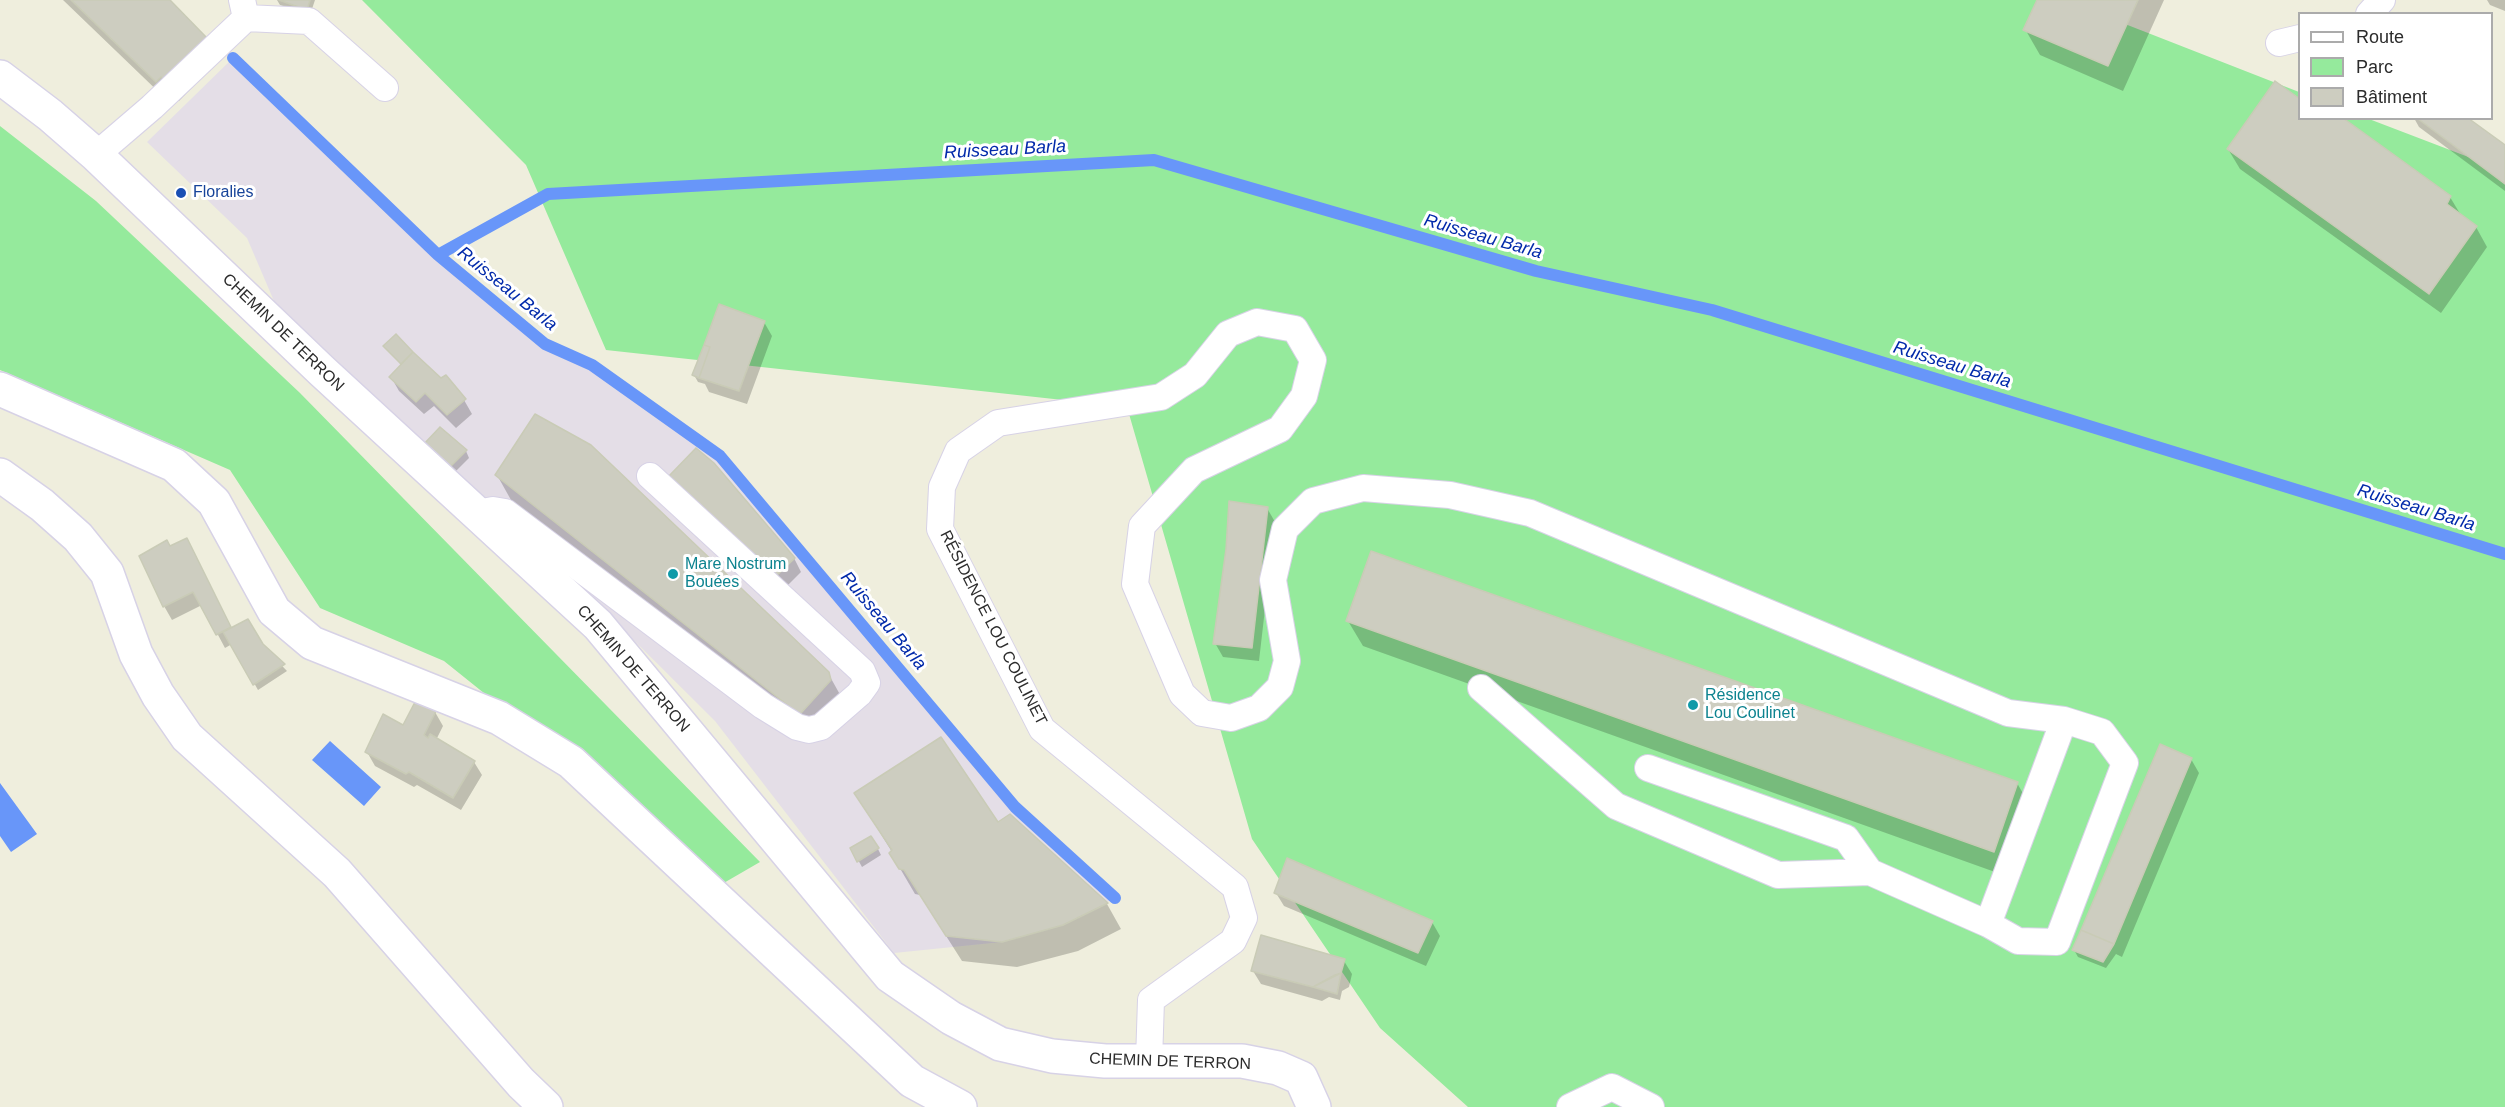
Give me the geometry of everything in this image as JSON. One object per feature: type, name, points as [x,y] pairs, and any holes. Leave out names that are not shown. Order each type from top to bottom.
[{"type":"street","name":"CHEMIN DE TERRON","points":[[0,77],[50,115],[96,155],[322,371],[598,625],[890,976],[951,1018],[1000,1044],[1052,1056],[1095,1060],[1242,1061],[1278,1068],[1301,1078],[1314,1107]]},
{"type":"street","points":[[0,389],[174,465],[214,502],[274,611],[312,643],[499,718],[571,762],[912,1081],[960,1107]]},
{"type":"street","points":[[0,475],[42,506],[78,537],[107,573],[136,654],[158,694],[187,737],[337,873],[521,1083],[546,1107]]},
{"type":"lane","points":[[2371,12],[2382,0]]},
{"type":"lane","points":[[96,155],[152,107],[244,9],[309,21],[385,88]]},
{"type":"lane","name":"RÉSIDENCE LOU COULINET","points":[[1149,1060],[1151,999],[1233,941],[1244,918],[1235,887],[1042,729],[940,529],[942,487],[958,451],[998,423],[1161,397],[1195,375],[1228,334],[1257,322],[1295,329],[1313,360],[1304,396],[1280,429],[1194,470],[1142,526],[1135,584],[1182,694],[1202,713],[1231,718],[1259,708],[1280,687],[1287,661],[1273,580],[1285,529],[1313,501],[1363,488],[1450,495],[1530,513],[2008,713],[2064,720],[2102,732],[2125,763],[2056,942],[2018,941],[1988,924],[1870,872],[1778,875],[1616,806],[1481,688]]},
{"type":"lane","points":[[477,513],[494,510],[505,512],[763,706],[797,727],[810,730],[821,727],[859,694],[867,683],[862,671],[650,476]]},
{"type":"lane","points":[[1988,924],[2064,720]]},
{"type":"lane","points":[[1647,768],[1845,838],[1870,872]]},
{"type":"lane","points":[[1570,1107],[1612,1088],[1652,1107]]},
{"type":"shaded area","points":[[233,58],[438,255],[545,344],[592,365],[720,456],[1015,807],[1115,898],[1063,925],[1002,942],[894,953],[715,721],[505,512],[480,497],[274,301],[247,238],[147,142]]},
{"type":"green space","points":[[362,0],[2072,0],[2102,15],[2298,92],[2298,120],[2372,120],[2505,171],[2505,1107],[1468,1107],[1380,1028],[1252,839],[1127,407],[606,350],[526,165]]},
{"type":"green space","points":[[0,126],[96,201],[300,393],[760,862],[722,884],[444,661],[320,608],[230,470],[0,370]]},
{"type":"water","points":[[330,741],[381,787],[364,806],[312,760]]},
{"type":"water","points":[[0,783],[37,834],[11,852],[0,836]]},
{"type":"building","points":[[71,0],[170,0],[208,39],[167,82],[161,77],[156,82]]},
{"type":"building","points":[[279,0],[310,0],[307,10]]},
{"type":"building","points":[[2037,0],[2138,0],[2108,66],[2023,30]]},
{"type":"building","points":[[2275,81],[2298,98],[2298,120],[2346,120],[2451,196],[2447,204],[2477,226],[2429,294],[2227,149]]},
{"type":"building","points":[[2420,120],[2471,120],[2505,145],[2505,184]]},
{"type":"building","points":[[719,304],[765,321],[739,391],[699,378],[710,347],[704,345]]},
{"type":"building","points":[[396,334],[413,352],[401,364],[383,346]]},
{"type":"building","points":[[704,345],[710,347],[699,378],[692,375]]},
{"type":"building","points":[[413,352],[441,378],[446,375],[466,399],[447,415],[425,393],[416,402],[389,377]]},
{"type":"building","name":"Mare Nostrum Bouées","points":[[535,414],[591,445],[829,672],[831,680],[801,713],[795,711],[495,475]]},
{"type":"building","points":[[440,427],[467,450],[449,468],[423,445]]},
{"type":"building","points":[[696,448],[714,463],[795,558],[774,578],[668,477]]},
{"type":"building","points":[[1229,501],[1268,507],[1252,648],[1213,644],[1226,549]]},
{"type":"building","points":[[187,538],[231,627],[216,635],[193,592],[163,607],[139,556],[167,540],[170,546]]},
{"type":"building","name":"Résidence Lou Coulinet","points":[[1371,551],[2018,782],[1994,852],[1346,621]]},
{"type":"building","points":[[248,619],[263,644],[285,664],[253,685],[223,632]]},
{"type":"building","points":[[415,702],[436,711],[424,735],[428,738],[430,734],[475,761],[453,798],[409,772],[406,774],[365,752],[383,714],[403,725]]},
{"type":"building","points":[[941,737],[998,822],[1010,814],[1108,903],[1063,925],[1002,942],[946,936],[904,870],[899,869],[889,853],[892,850],[854,793]]},
{"type":"building","points":[[2160,744],[2192,758],[2114,944],[2081,930]]},
{"type":"building","points":[[871,836],[879,848],[857,862],[850,848]]},
{"type":"building","points":[[1287,858],[1433,921],[1418,953],[1274,893]]},
{"type":"building","points":[[2081,930],[2114,944],[2103,962],[2072,950]]},
{"type":"building","points":[[1261,935],[1345,959],[1341,973],[1313,987],[1251,971]]},
{"type":"building","points":[[1341,973],[1337,994],[1313,987],[1335,975]]},
{"type":"waterway","name":"Ruisseau Barla","points":[[233,58],[438,255],[548,194],[1154,160],[1536,271],[1712,310],[2505,554]]},
{"type":"waterway","name":"Ruisseau Barla","points":[[438,255],[545,344],[592,365],[720,456],[1015,807],[1115,898]]},
{"type":"place","name":"Floralies","points":[[181,193]]},
{"type":"place","name":"Mare Nostrum Bouées","points":[[673,574]]},
{"type":"place","name":"Résidence Lou Coulinet","points":[[1693,705]]}]
